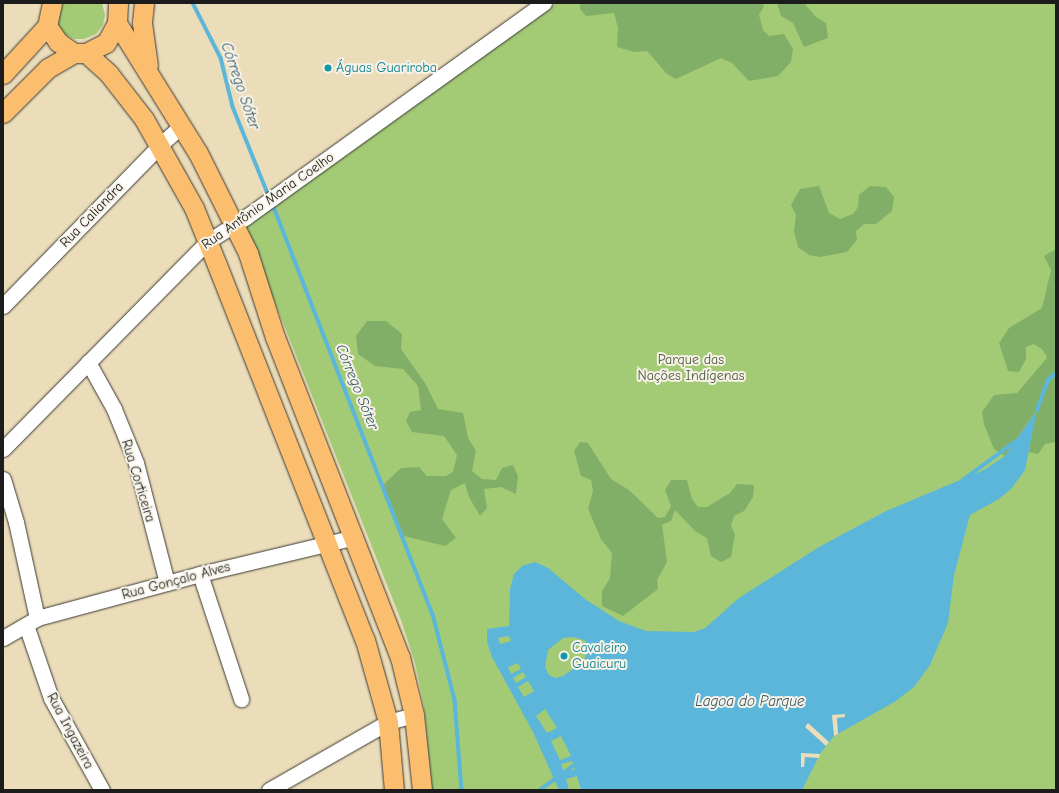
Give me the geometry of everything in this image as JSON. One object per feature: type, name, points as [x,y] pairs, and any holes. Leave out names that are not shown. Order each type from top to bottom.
[{"type":"main road","points":[[3,113],[43,73],[80,53],[106,43],[117,23],[119,3]]},
{"type":"main road","points":[[144,3],[142,23],[150,75]]},
{"type":"main road","points":[[48,11],[58,42],[80,53],[114,80],[144,119],[160,145],[194,208],[329,543],[365,640],[388,722],[394,790]]},
{"type":"main road","points":[[4,71],[48,11]]},
{"type":"main road","points":[[117,23],[182,126],[235,224],[248,254],[275,337],[355,537],[400,657],[414,715],[422,790]]},
{"type":"street","name":"Rua Antônio Maria Coelho","points":[[3,449],[207,242],[258,209],[544,3]]},
{"type":"street","name":"Rua Caliandra","points":[[3,306],[160,145],[182,126]]},
{"type":"street","name":"Rua Corticeira","points":[[88,362],[114,409],[136,463],[167,583]]},
{"type":"street","name":"Rua Ingazeira","points":[[3,480],[18,529],[31,621],[51,698],[102,790]]},
{"type":"street","name":"Rua Gonçalo Alves","points":[[3,638],[31,621],[200,574],[355,537]]},
{"type":"street","points":[[200,574],[241,700]]},
{"type":"street","points":[[269,790],[388,722],[414,715]]},
{"type":"green space","points":[[58,3],[102,3],[105,15],[103,25],[96,34],[84,39],[74,39],[64,34],[58,26],[55,16]]},
{"type":"green space","name":"Parque das Nações Indígenas","points":[[556,3],[1056,3],[1056,790],[432,790],[424,707],[415,663],[401,620],[247,232],[247,224]]},
{"type":"green space","points":[[580,3],[761,3],[764,6],[759,15],[763,30],[769,36],[784,34],[793,49],[791,62],[778,76],[749,81],[732,63],[721,58],[676,79],[667,74],[647,51],[634,52],[617,47],[618,28],[614,13],[586,16],[580,9]]},
{"type":"green space","points":[[777,3],[804,3],[816,17],[826,23],[828,38],[804,47],[793,23],[781,16]]},
{"type":"green space","points":[[819,186],[829,213],[840,219],[853,214],[858,207],[859,195],[870,186],[886,187],[894,197],[892,211],[876,224],[864,224],[856,231],[857,240],[847,252],[820,257],[809,255],[798,247],[794,231],[796,215],[791,205],[800,189]]},
{"type":"green space","points":[[1056,249],[1056,442],[1045,444],[1038,454],[1029,452],[1036,411],[1005,456],[994,449],[984,424],[982,412],[994,395],[1017,393],[1047,358],[1043,350],[1034,344],[1026,347],[1026,359],[1019,372],[1008,371],[999,343],[1009,328],[1042,308],[1051,270],[1044,256]]},
{"type":"green space","points":[[367,321],[386,321],[402,334],[401,349],[425,383],[438,409],[463,413],[468,438],[476,451],[472,471],[482,479],[496,480],[502,468],[513,465],[518,476],[516,494],[501,487],[484,489],[487,508],[480,516],[469,497],[465,483],[451,490],[442,519],[456,538],[445,546],[404,536],[383,485],[401,468],[419,467],[427,476],[446,476],[453,472],[457,455],[444,436],[412,432],[406,421],[410,412],[421,410],[418,386],[403,369],[375,366],[358,354],[356,336]]},
{"type":"green space","points":[[580,442],[588,443],[611,479],[629,490],[658,518],[665,517],[671,506],[665,490],[671,480],[687,480],[692,499],[698,507],[707,507],[730,493],[737,484],[754,485],[753,497],[744,511],[734,516],[731,526],[735,534],[731,557],[721,562],[711,556],[707,538],[695,531],[675,510],[671,521],[662,525],[667,562],[657,580],[658,589],[623,616],[602,606],[602,591],[610,578],[612,553],[601,539],[588,509],[593,491],[591,480],[581,476],[574,451]]},
{"type":"water","name":"Lagoa do Parque","points":[[1037,410],[1025,470],[1011,489],[999,499],[970,515],[954,575],[948,623],[930,665],[914,687],[896,701],[834,736],[820,754],[802,790],[581,790],[577,776],[566,779],[569,790],[559,790],[533,732],[492,657],[487,642],[487,629],[509,626],[510,589],[514,574],[522,566],[535,562],[548,568],[585,599],[619,621],[646,631],[694,632],[705,628],[739,598],[819,547],[886,511],[984,470],[1005,456]],"holes":[[[509,636],[511,641],[500,644],[498,638]],[[573,637],[584,640],[589,646],[584,661],[563,676],[556,678],[549,675],[545,667],[548,650],[563,638]],[[518,663],[521,669],[511,674],[508,667]],[[523,672],[526,677],[516,683],[513,678]],[[528,681],[534,691],[524,697],[518,687]],[[545,709],[557,728],[547,733],[536,716]],[[561,736],[571,756],[560,760],[551,741]],[[572,761],[575,769],[564,772],[561,764]]]},
{"type":"pier","points":[[845,714],[845,717],[837,718],[838,734],[834,736],[832,715]]},
{"type":"pier","points":[[808,723],[829,742],[826,746],[805,727]]},
{"type":"pier","points":[[801,753],[820,754],[819,758],[805,757],[804,767],[801,767]]},
{"type":"waterway","name":"Córrego Sóter","points":[[193,3],[221,58],[233,107],[269,196]]},
{"type":"waterway","name":"Córrego Sóter","points":[[272,202],[433,614],[455,700],[462,790]]},
{"type":"waterway","points":[[1037,410],[1048,380],[1056,373]]},
{"type":"waterway","points":[[963,480],[1016,441]]},
{"type":"waterway","points":[[540,790],[577,763]]},
{"type":"place","name":"Águas Guariroba","points":[[328,68]]},
{"type":"place","name":"Cavaleiro Guaicuru","points":[[564,656]]}]
